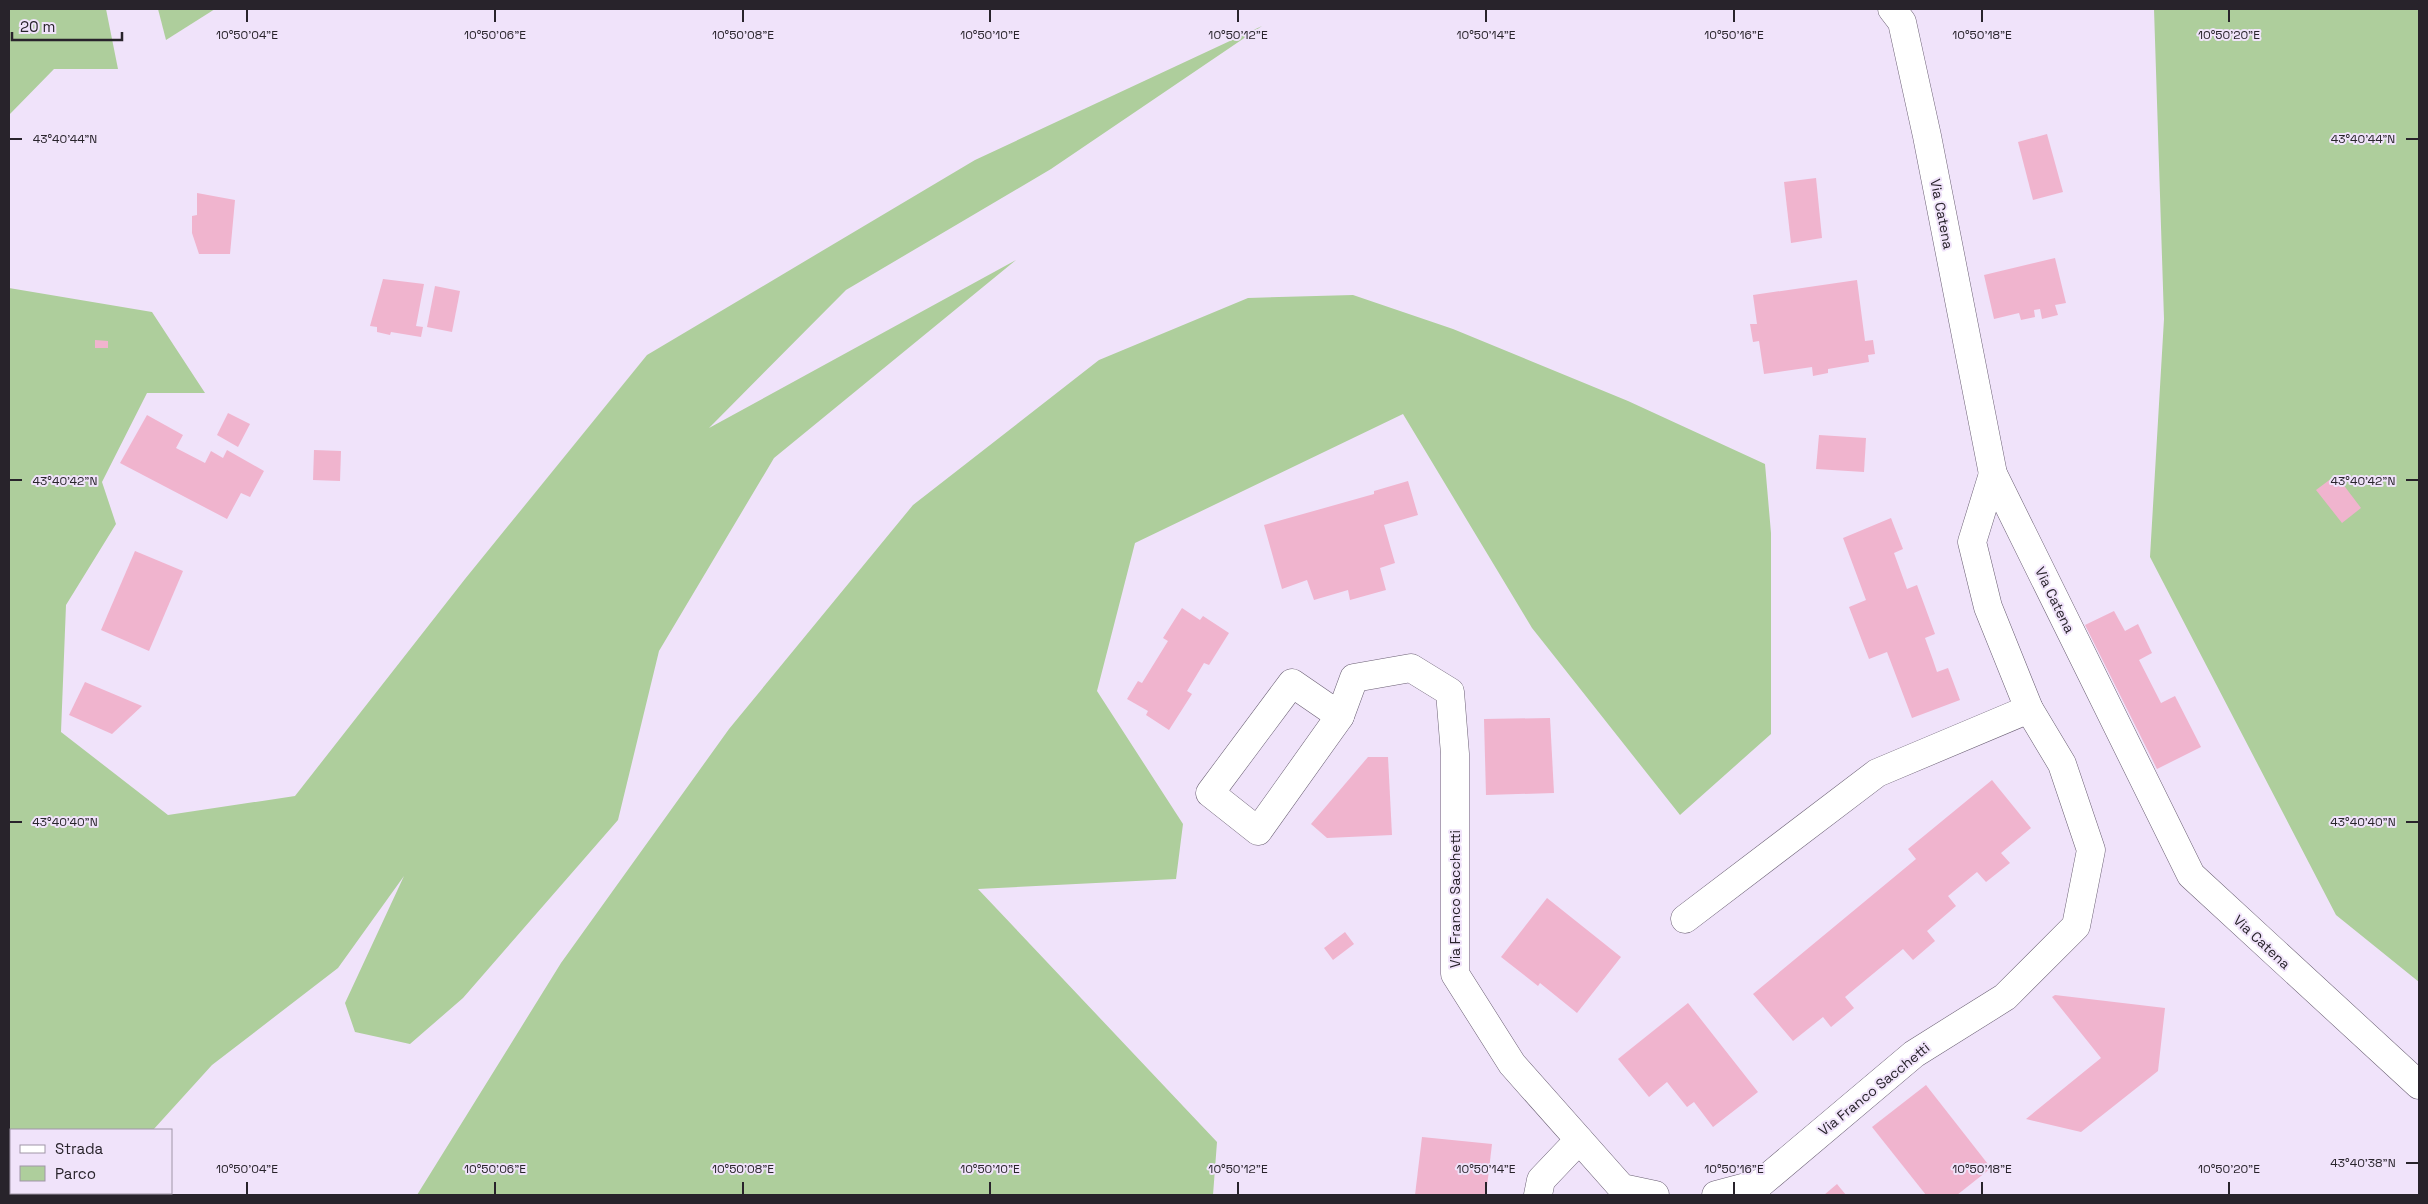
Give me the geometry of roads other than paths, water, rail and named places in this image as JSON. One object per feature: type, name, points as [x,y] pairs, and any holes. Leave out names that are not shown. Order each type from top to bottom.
[{"type":"street","name":"Via Catena","points":[[1898,13],[1928,136],[1992,474],[2191,875],[2419,1085]]},
{"type":"street","name":"Via Franco Sacchetti","points":[[1716,1195],[1761,1183],[1914,1054],[2005,997],[2076,926],[2091,850],[2062,764],[2029,709],[1988,607],[1972,542],[1992,474]]},
{"type":"street","name":"Via Franco Sacchetti","points":[[1340,716],[1292,683],[1210,793],[1258,831],[1340,716],[1354,678],[1411,668],[1450,692],[1455,754],[1455,974],[1512,1064],[1622,1188],[1655,1195]]},
{"type":"street","points":[[1685,918],[1877,773],[2029,709]]},
{"type":"street","points":[[1538,1195],[1541,1180],[1579,1140]]}]
